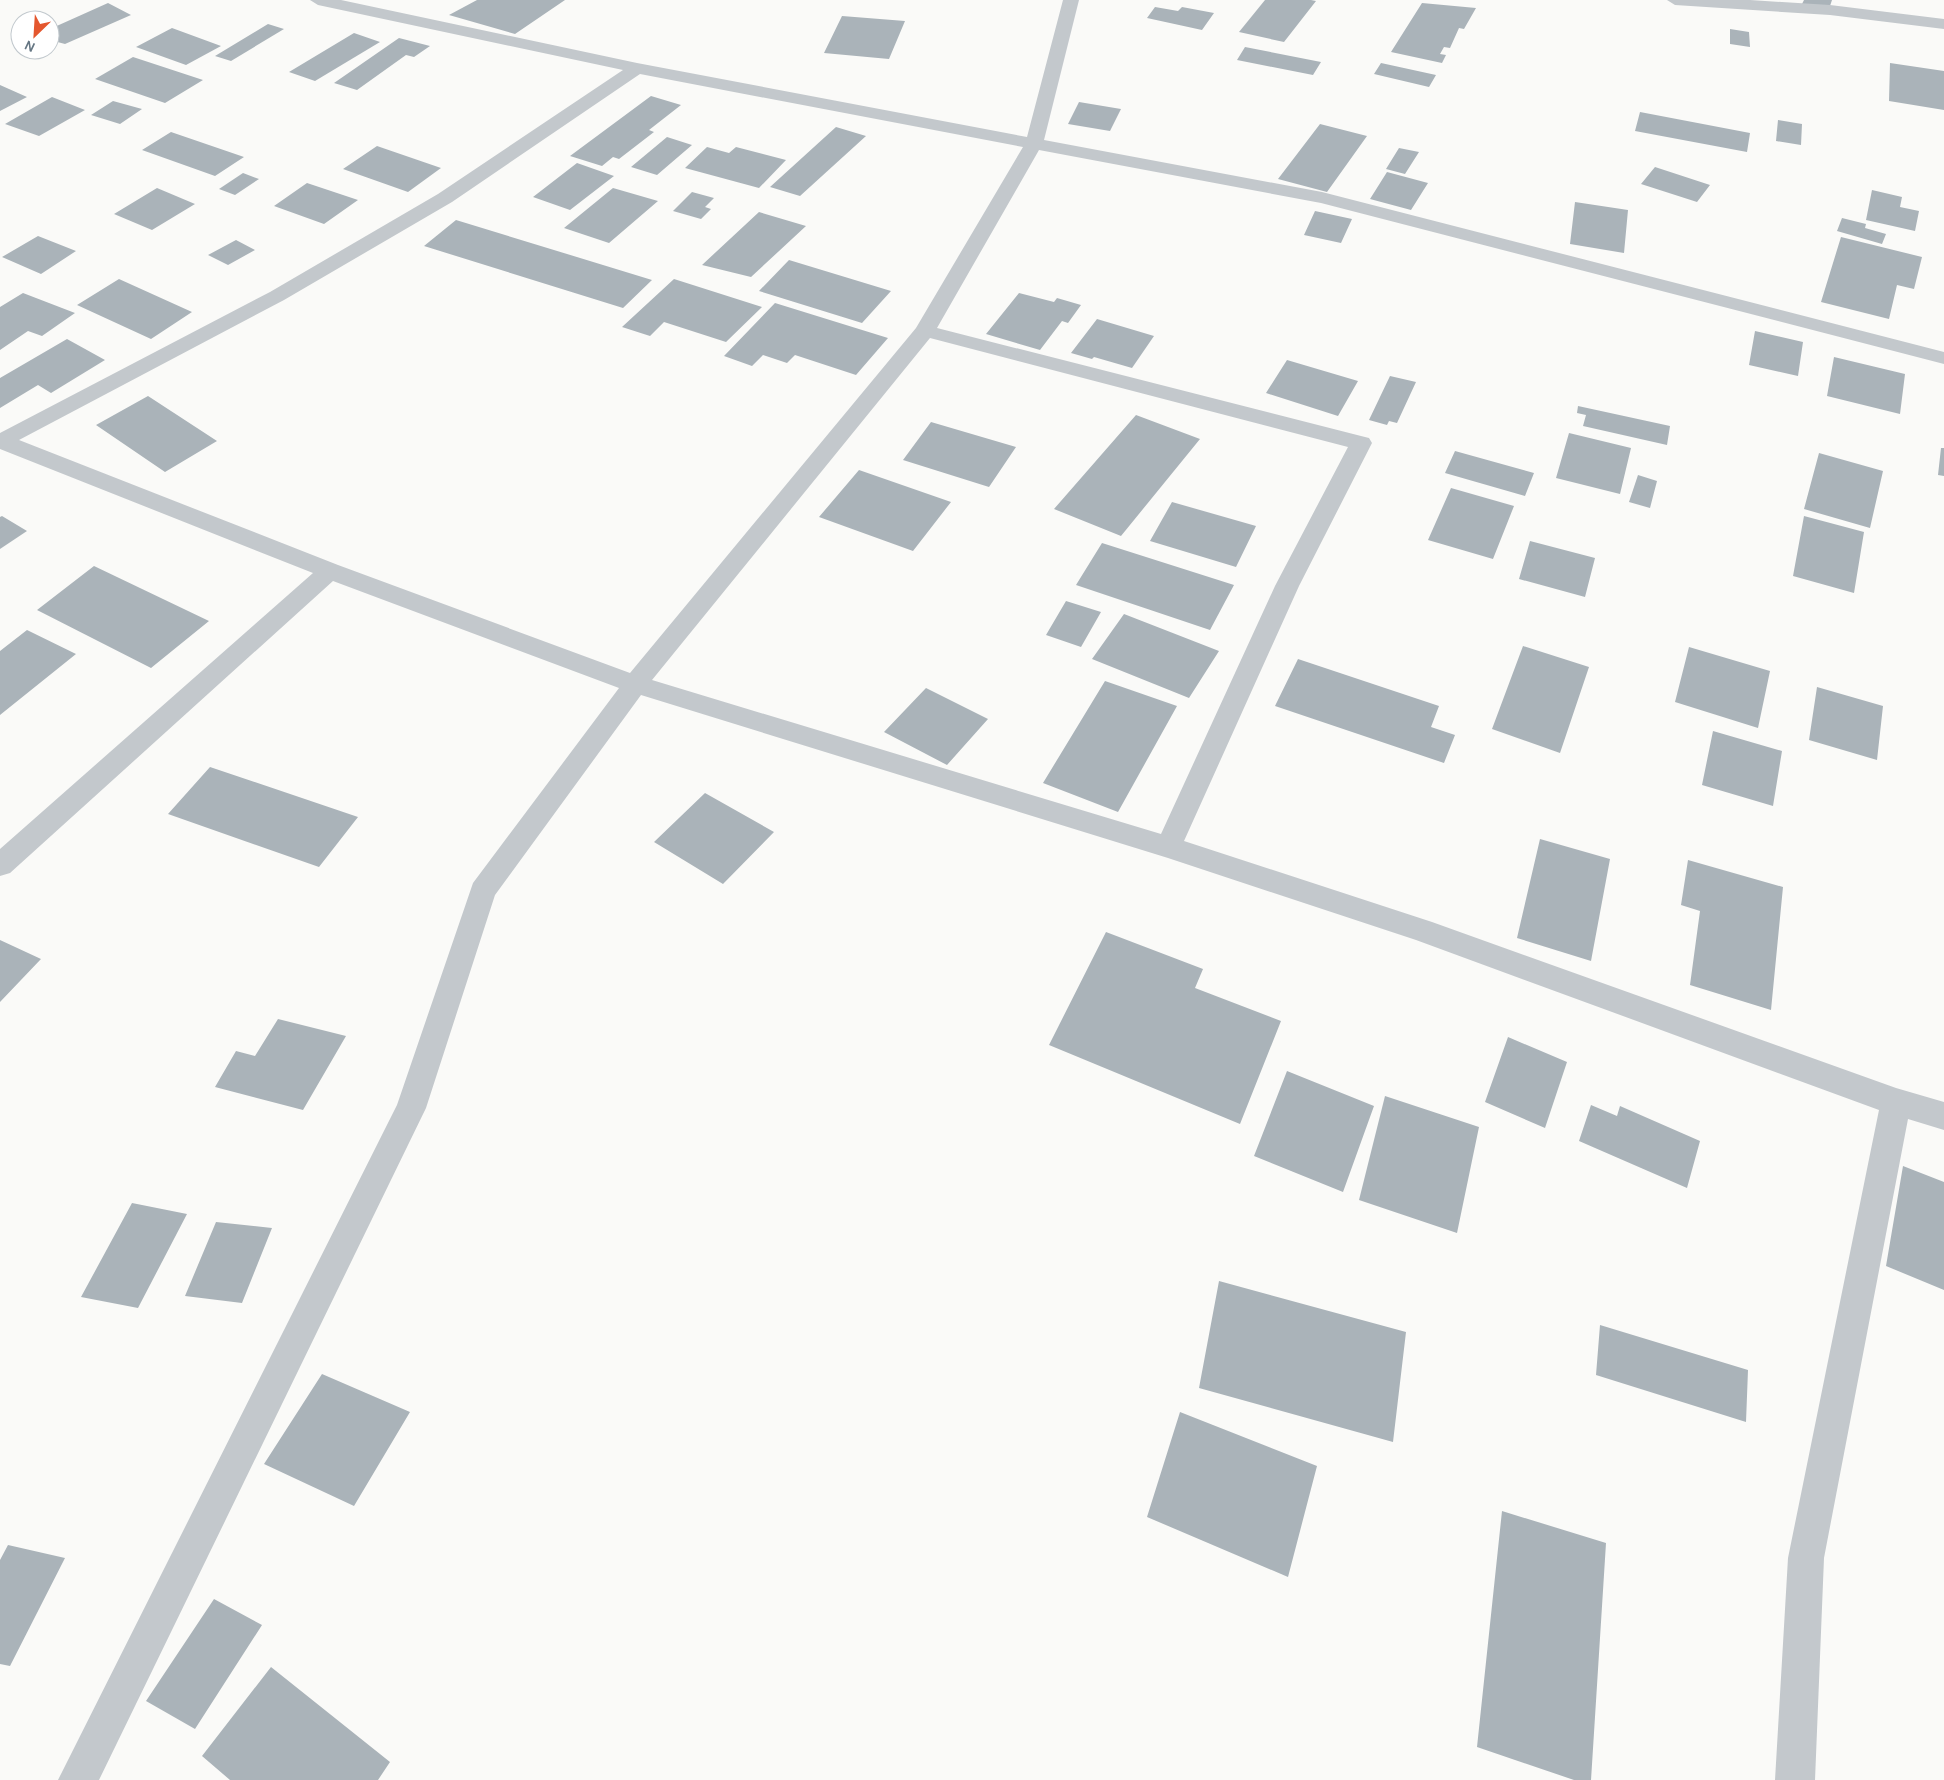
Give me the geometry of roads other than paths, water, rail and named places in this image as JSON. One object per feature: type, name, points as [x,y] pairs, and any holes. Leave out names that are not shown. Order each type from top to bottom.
[{"type":"street","points":[[318,0],[637,68],[1322,198],[1944,358]]},
{"type":"street","points":[[78,1780],[411,1108],[482,892],[635,684],[925,331],[1034,143],[1071,0]]},
{"type":"street","points":[[1674,0],[1830,10],[1944,24]]},
{"type":"street","points":[[4,447],[277,296],[445,198],[637,68]]},
{"type":"street","points":[[925,331],[1361,443],[1287,586],[1168,847]]},
{"type":"street","points":[[4,447],[635,684],[1168,847],[1422,930],[1896,1102],[1944,1116]]},
{"type":"street","points":[[0,864],[330,571]]},
{"type":"street","points":[[1795,1780],[1806,1558],[1896,1102]]}]
